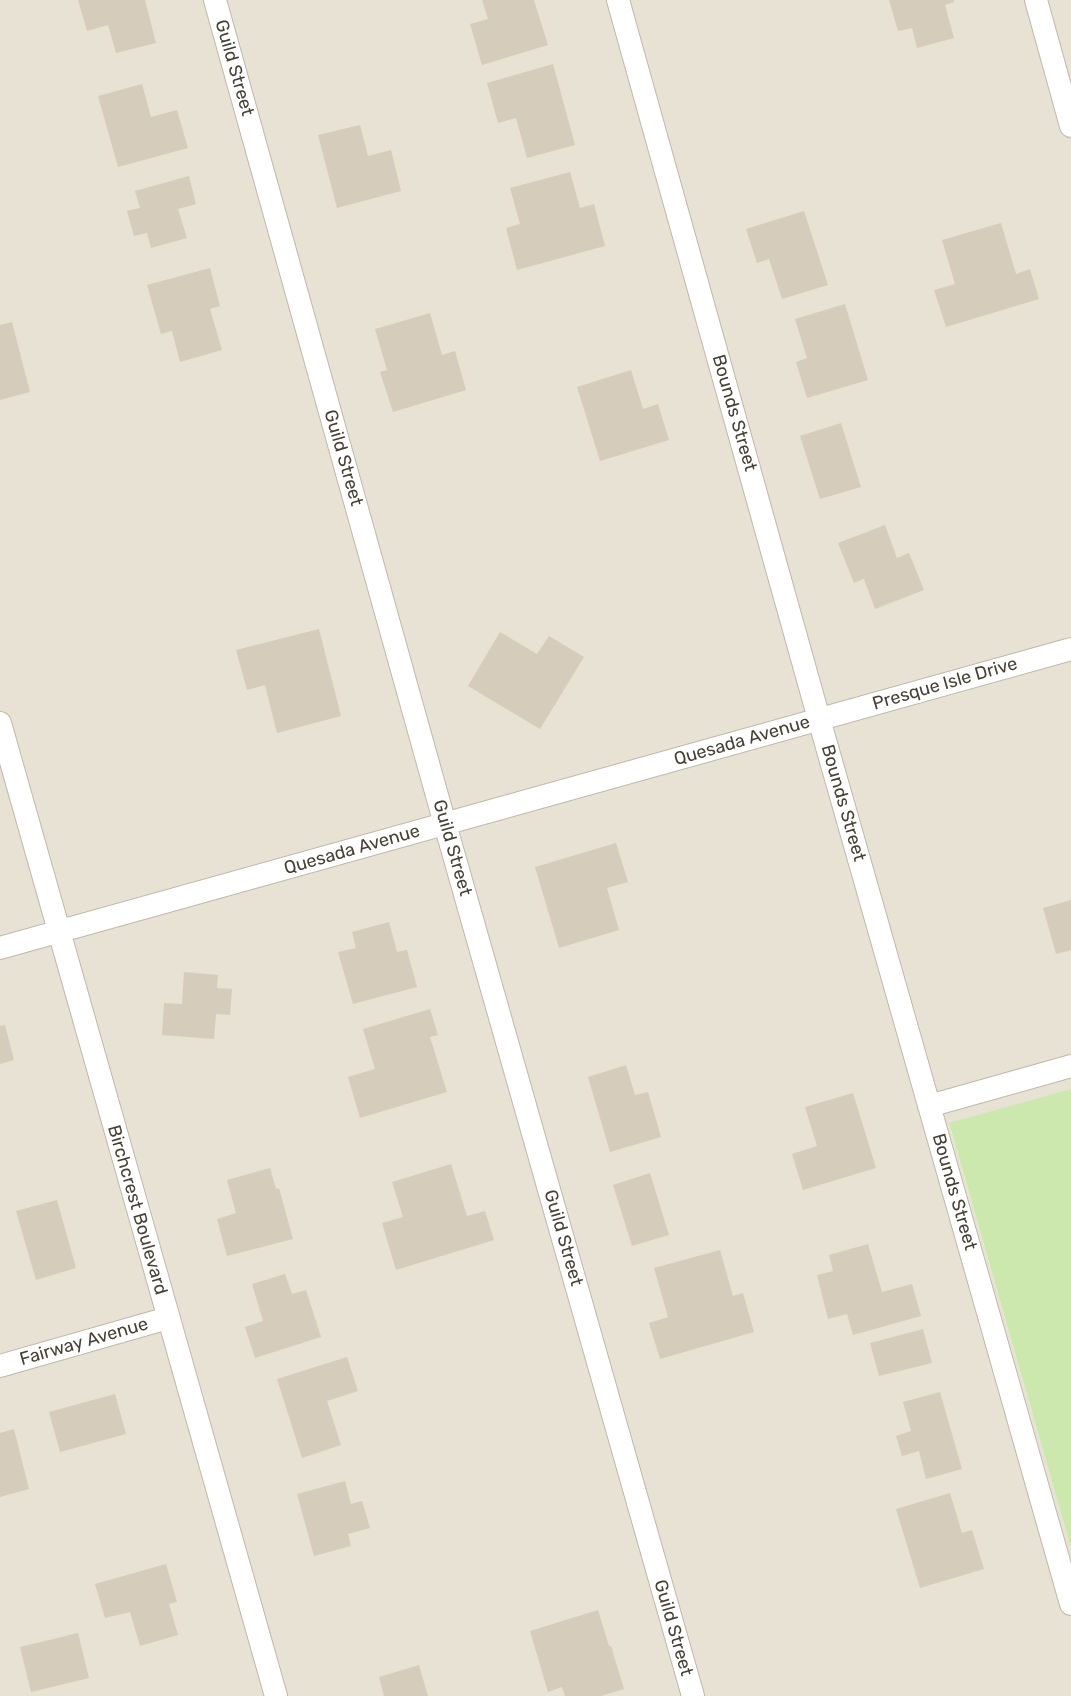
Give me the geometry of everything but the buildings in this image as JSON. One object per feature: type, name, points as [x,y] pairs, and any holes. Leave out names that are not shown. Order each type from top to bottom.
[{"type":"street","name":"Guild Street","points":[[215,0],[445,824],[693,1696]]},
{"type":"street","name":"Bounds Street","points":[[618,0],[819,719],[1071,1604]]},
{"type":"street","points":[[1036,0],[1071,126]]},
{"type":"street","name":"Presque Isle Drive","points":[[819,719],[1071,649]]},
{"type":"street","name":"Quesada Avenue","points":[[0,948],[819,719]]},
{"type":"street","name":"Birchcrest Boulevard","points":[[0,723],[168,1318],[271,1695]]},
{"type":"street","points":[[929,1106],[1071,1066]]},
{"type":"street","name":"Fairway Avenue","points":[[0,1366],[168,1318]]},
{"type":"shaded area","points":[[0,0],[1071,0],[1071,1089],[949,1124],[1071,1548],[1071,1696],[0,1696]]},
{"type":"green space","points":[[1071,1089],[1071,1548],[949,1123]]}]
